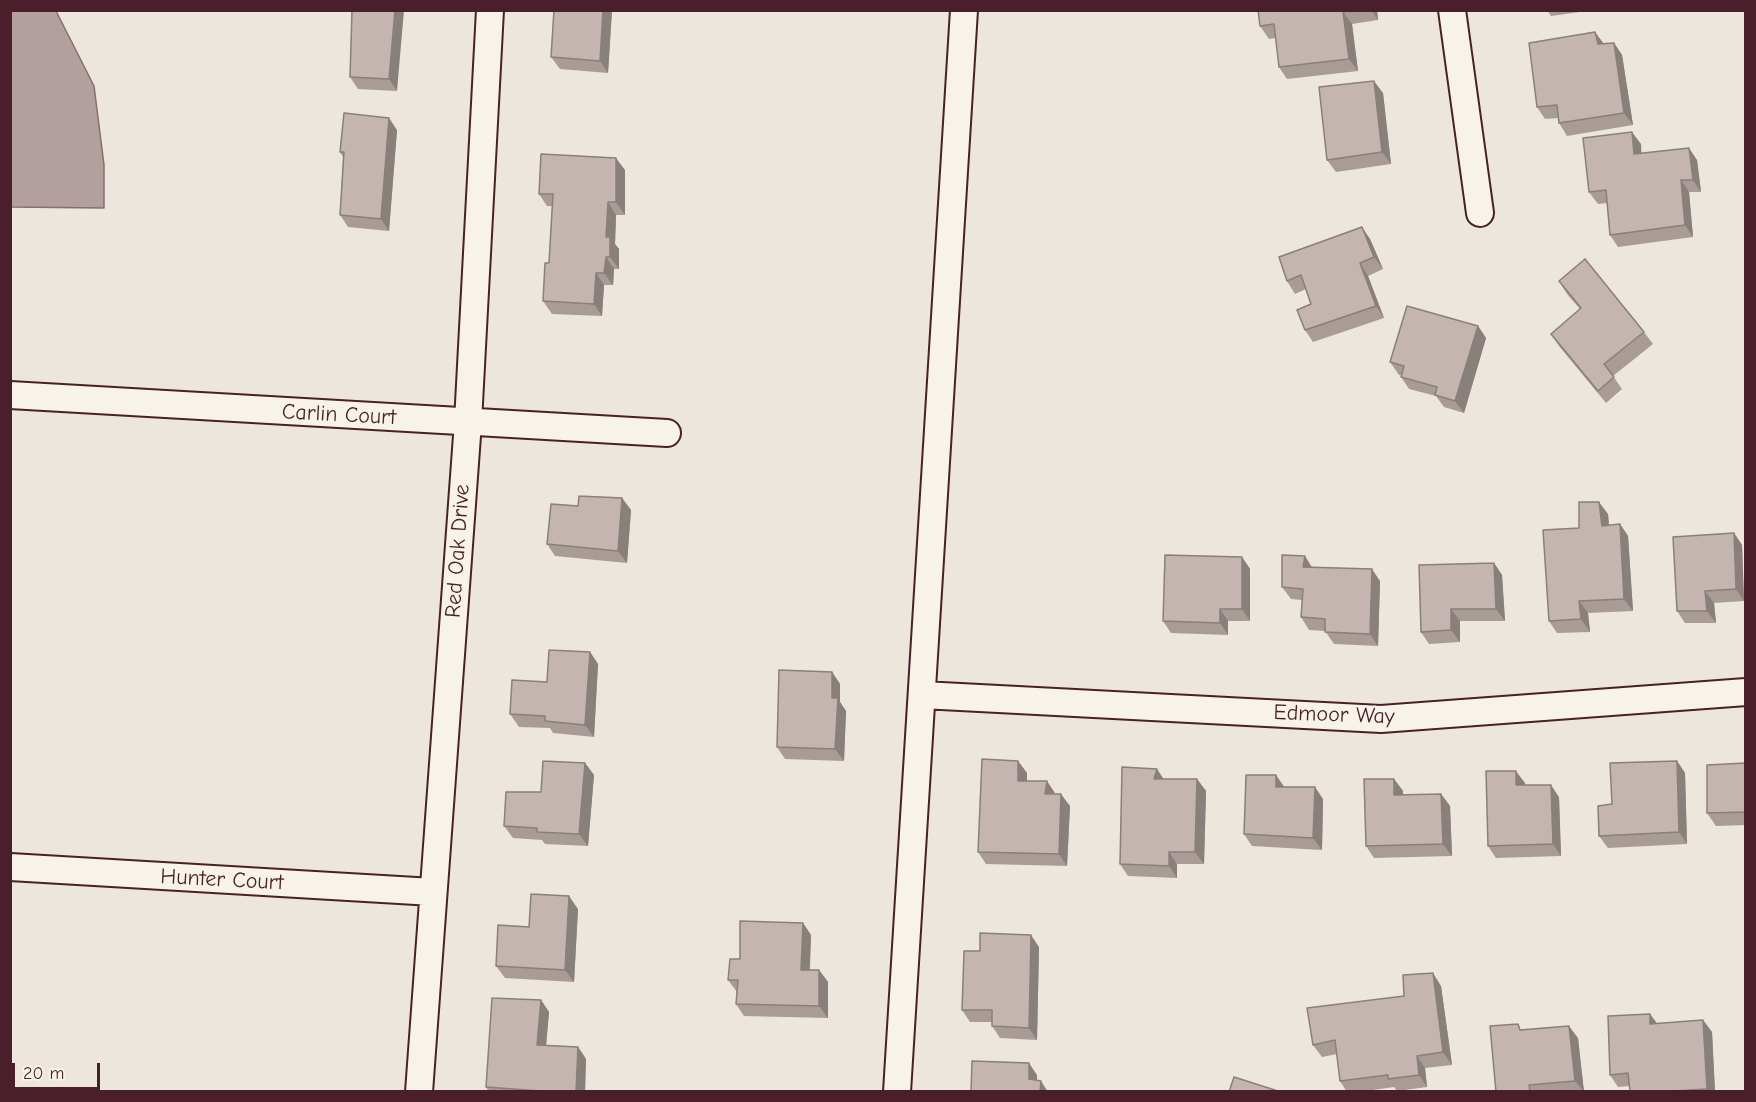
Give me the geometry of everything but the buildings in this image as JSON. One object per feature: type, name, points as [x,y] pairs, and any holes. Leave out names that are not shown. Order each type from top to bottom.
[{"type":"street","name":"Red Oak Drive","points":[[419,1092],[468,422],[490,10]]},
{"type":"street","points":[[897,1092],[964,10]]},
{"type":"street","points":[[1452,10],[1480,213]]},
{"type":"street","name":"Carlin Court","points":[[10,395],[667,433]]},
{"type":"street","name":"Edmoor Way","points":[[922,695],[1381,719],[1746,692]]},
{"type":"street","name":"Hunter Court","points":[[10,867],[433,892]]},
{"type":"shaded area","points":[[11,10],[56,11],[94,86],[104,165],[104,208],[11,207]]}]
